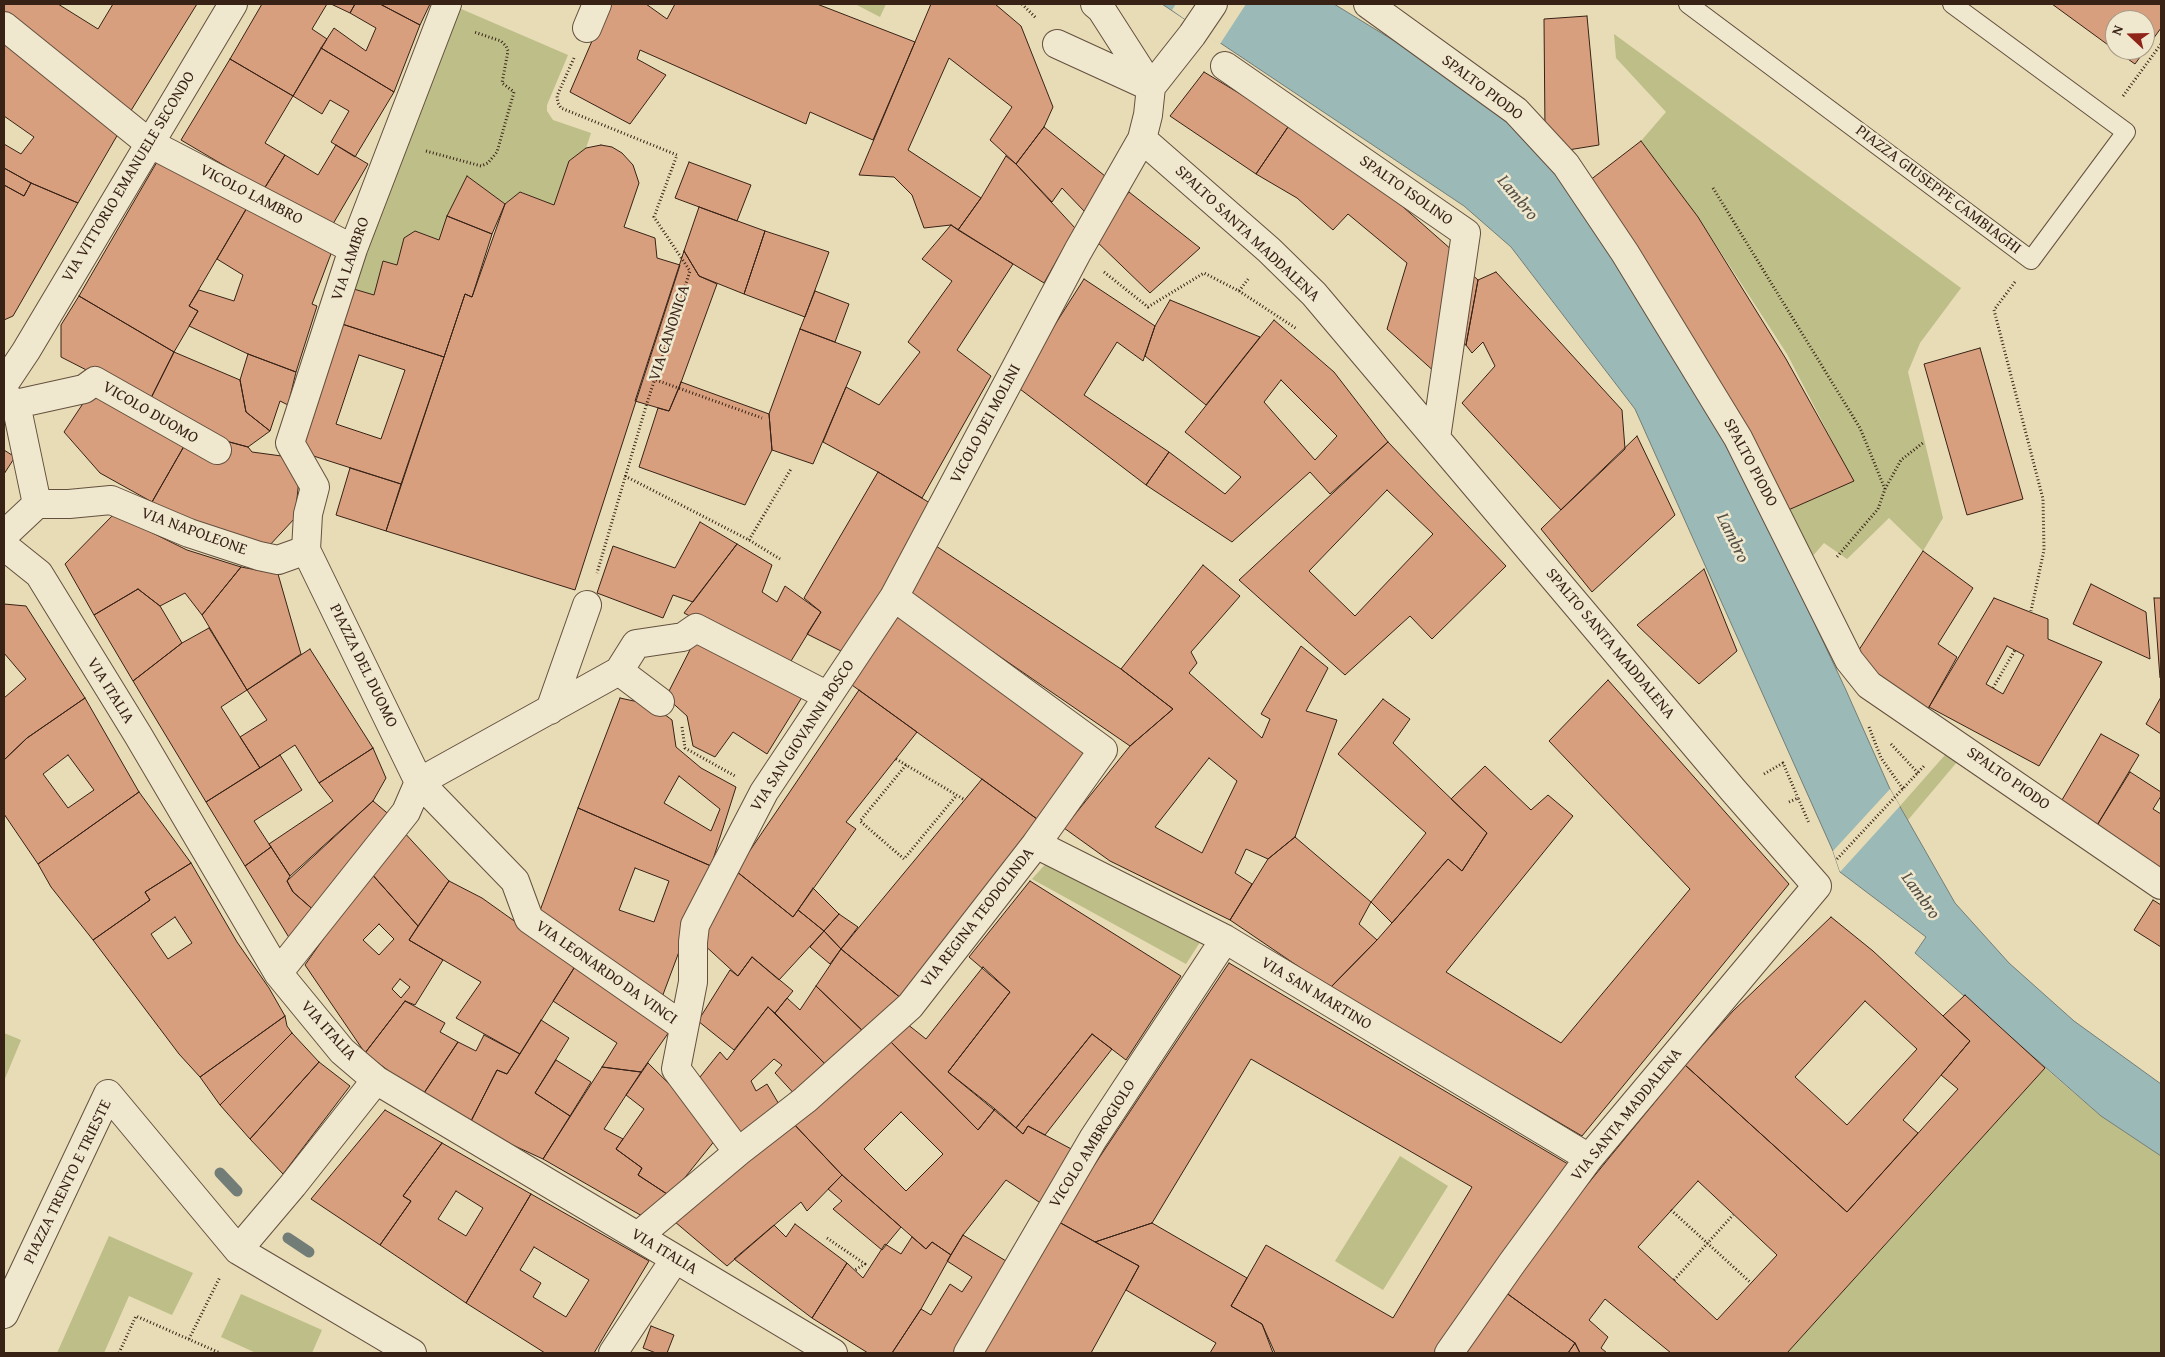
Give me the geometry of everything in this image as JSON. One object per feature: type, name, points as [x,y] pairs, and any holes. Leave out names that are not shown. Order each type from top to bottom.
[{"type":"street","name":"VIA VITTORIO EMANUELE SECONDO","points":[[8,394],[26,351],[232,4]]},
{"type":"street","name":"VIA LAMBRO","points":[[308,514],[315,487],[290,443],[353,249],[447,4]]},
{"type":"street","points":[[1151,87],[1192,35],[1213,4]]},
{"type":"street","name":"SPALTO PIODO","points":[[1368,4],[1516,111],[1566,165],[1625,252],[1738,438],[1849,660],[1869,685],[2161,885]]},
{"type":"street","points":[[1098,6],[1151,87]]},
{"type":"street","name":"VICOLO LAMBRO","points":[[4,26],[149,143],[353,249]]},
{"type":"street","points":[[1057,44],[1151,87]]},
{"type":"street","name":"SPALTO ISOLINO","points":[[1225,66],[1466,233],[1436,438]]},
{"type":"street","name":"VICOLO DEI MOLINI","points":[[894,597],[1078,252],[1142,139],[1148,115],[1151,87]]},
{"type":"street","name":"SPALTO SANTA MADDALENA","points":[[1142,139],[1269,250],[1314,294],[1733,790],[1817,886]]},
{"type":"street","name":"VICOLO DUOMO","points":[[8,394],[84,389],[95,381],[217,450]]},
{"type":"street","points":[[4,535],[37,504],[8,394]]},
{"type":"street","name":"VIA NAPOLEONE","points":[[37,504],[69,504],[111,500],[190,533],[259,556],[278,560],[306,550]]},
{"type":"street","name":"PIAZZA DEL DUOMO","points":[[308,514],[306,550],[419,782],[515,882],[529,919]]},
{"type":"street","name":"VIA ITALIA","points":[[4,546],[38,574],[138,735],[278,973],[342,1051],[376,1080],[833,1353]]},
{"type":"street","name":"VIA SAN GIOVANNI BOSCO","points":[[738,1152],[676,1069],[694,982],[693,942],[695,925],[764,792],[894,597]]},
{"type":"street","name":"VIA REGINA TEODOLINDA","points":[[638,1236],[738,1152],[805,1100],[910,1006],[1036,844],[1103,750],[894,597]]},
{"type":"street","points":[[550,710],[588,605]]},
{"type":"street","points":[[278,973],[406,812],[419,782],[619,671],[636,644],[683,637],[696,628],[828,696]]},
{"type":"street","points":[[619,671],[660,702]]},
{"type":"street","name":"VIA SAN MARTINO","points":[[1036,844],[1224,939],[1589,1158]]},
{"type":"street","name":"VIA SANTA MADDALENA","points":[[1449,1353],[1589,1158],[1817,886]]},
{"type":"street","name":"VIA LEONARDO DA VINCI","points":[[529,919],[684,1028]]},
{"type":"street","name":"VICOLO AMBROGIOLO","points":[[968,1353],[1094,1139],[1224,939]]},
{"type":"street","points":[[238,1250],[293,1185],[376,1080]]},
{"type":"street","name":"PIAZZA TRENTO E TRIESTE","points":[[4,1314],[108,1094],[238,1250],[412,1353]]},
{"type":"street","points":[[613,1353],[675,1259]]},
{"type":"lane","name":"PIAZZA GIUSEPPE CAMBIAGHI","points":[[1688,4],[2031,260],[2126,132],[1952,4]]},
{"type":"path","name":"VIA CANONICA","points":[[588,605],[625,476],[690,270],[654,217],[677,155],[561,108],[558,103],[557,96],[592,16]]},
{"type":"path","points":[[395,140],[474,165],[481,166],[493,159],[497,152],[514,92],[502,83],[508,51],[501,41],[474,32]]},
{"type":"path","points":[[2106,117],[2161,44]]},
{"type":"path","points":[[1713,188],[1860,428],[1884,490]]},
{"type":"path","points":[[1078,252],[1148,307],[1204,273],[1239,291],[1297,329]]},
{"type":"path","points":[[2031,260],[1994,310],[2043,499],[2044,550],[2031,612]]},
{"type":"path","points":[[656,380],[762,418]]},
{"type":"path","points":[[1831,563],[1849,545],[1878,510],[1884,490],[1901,460],[1924,442]]},
{"type":"path","points":[[749,540],[790,469]]},
{"type":"path","points":[[625,476],[749,540],[780,559]]},
{"type":"path","points":[[1992,688],[2014,650]]},
{"type":"path","points":[[660,702],[681,721],[685,748],[764,792]]},
{"type":"path","points":[[896,759],[964,800]]},
{"type":"path","points":[[1836,860],[1930,759]]},
{"type":"path","points":[[906,765],[860,821],[904,860],[956,796]]},
{"type":"path","points":[[1671,1210],[1751,1283]]},
{"type":"path","points":[[1674,1280],[1733,1215]]},
{"type":"path","points":[[827,1238],[865,1264],[855,1270]]},
{"type":"path","points":[[189,1339],[216,1284]]},
{"type":"path","points":[[119,1353],[136,1316],[220,1353]]},
{"type":"green space","points":[[855,4],[886,4],[880,17]]},
{"type":"green space","points":[[452,5],[568,55],[547,105],[547,111],[553,120],[591,133],[586,148],[569,161],[554,205],[521,192],[505,204],[467,177],[439,240],[415,231],[404,238],[397,265],[383,261],[374,295],[347,287]]},
{"type":"green space","points":[[1614,34],[1961,288],[1920,343],[1908,372],[1943,518],[1923,551],[1889,518],[1847,559],[1824,543],[1811,558],[1786,511],[1853,481],[1787,354],[1698,217],[1641,141],[1666,112],[1616,58]]},
{"type":"green space","points":[[1945,755],[1957,762],[1908,820],[1900,806]]},
{"type":"green space","points":[[1051,858],[1204,936],[1186,964],[1032,879]]},
{"type":"green space","points":[[4,1033],[21,1040],[4,1081]]},
{"type":"green space","points":[[2045,1068],[2101,1116],[2161,1156],[2161,1353],[1787,1353]]},
{"type":"green space","points":[[1400,1156],[1448,1186],[1383,1290],[1335,1261]]},
{"type":"green space","points":[[109,1236],[193,1273],[172,1315],[129,1296],[104,1353],[57,1353]]},
{"type":"green space","points":[[241,1294],[322,1330],[312,1353],[256,1353],[221,1337]]},
{"type":"water","name":"Lambro","points":[[1162,4],[1334,4],[1419,56],[1496,112],[1550,160],[1625,262],[1736,457],[1845,688],[1890,789],[1955,903],[2009,963],[2074,1021],[2161,1084],[2161,1156],[2101,1116],[1915,953],[1926,937],[1840,872],[1833,851],[1635,409],[1511,247],[1464,206]]},
{"type":"pier","points":[[1176,4],[1246,4],[1220,44],[1172,10]]},
{"type":"pier","points":[[1890,789],[1900,806],[1840,872],[1833,851]]},
{"type":"building","points":[[4,4],[58,4],[98,29],[113,4],[197,4],[127,117],[4,17]]},
{"type":"building","points":[[262,4],[327,4],[312,29],[327,39],[293,96],[230,59]]},
{"type":"building","points":[[331,4],[355,4],[350,13]]},
{"type":"building","points":[[355,4],[380,4],[420,25],[394,92],[321,48],[334,28],[366,51],[376,28],[350,13]]},
{"type":"building","points":[[380,4],[430,4],[420,25]]},
{"type":"building","points":[[608,4],[646,4],[667,19],[675,4],[817,4],[915,42],[873,140],[810,112],[806,124],[640,50],[637,59],[666,75],[630,124],[570,92]]},
{"type":"building","points":[[931,4],[995,4],[1021,26],[1053,107],[1044,127],[1016,164],[990,140],[1012,107],[949,58],[908,150],[981,198],[958,230],[951,225],[924,228],[912,195],[894,177],[859,175]]},
{"type":"building","points":[[2052,4],[2161,4],[2161,28],[2155,36],[2155,10],[2105,10],[2105,43]]},
{"type":"building","points":[[1587,16],[1599,145],[1568,150],[1545,132],[1544,19]]},
{"type":"building","points":[[4,38],[118,134],[78,203],[31,183],[4,168],[4,144],[21,154],[34,137],[4,116]]},
{"type":"building","points":[[321,48],[394,92],[355,157],[331,142],[349,111],[330,100],[322,114],[293,96]]},
{"type":"building","points":[[230,59],[293,96],[265,143],[285,155],[264,189],[181,140]]},
{"type":"building","points":[[2129,60],[2138,60],[2135,64]]},
{"type":"building","points":[[1204,72],[1290,124],[1256,174],[1170,116]]},
{"type":"building","points":[[1290,124],[1352,162],[1453,251],[1437,374],[1387,329],[1407,263],[1348,214],[1333,230],[1297,198],[1256,174]]},
{"type":"building","points":[[1044,127],[1105,176],[1085,212],[1062,188],[1052,202],[1016,164]]},
{"type":"building","points":[[1641,141],[1698,217],[1786,359],[1854,481],[1786,511],[1585,184]]},
{"type":"building","points":[[336,145],[368,164],[330,229],[264,189],[285,155],[318,175]]},
{"type":"building","points":[[601,145],[612,147],[622,153],[633,165],[639,183],[624,227],[655,238],[657,258],[680,265],[575,590],[386,531],[465,294],[472,297],[505,204],[520,192],[554,205],[569,161],[586,148]]},
{"type":"building","points":[[161,155],[248,206],[189,306],[198,311],[174,352],[79,296]]},
{"type":"building","points":[[1006,156],[1016,164],[1075,228],[1044,283],[958,230],[981,198]]},
{"type":"building","points":[[689,162],[751,185],[737,221],[675,198]]},
{"type":"building","points":[[4,168],[31,183],[24,196],[4,185]]},
{"type":"building","points":[[467,176],[505,204],[492,234],[447,216]]},
{"type":"building","points":[[31,183],[78,203],[13,316],[4,320],[4,185],[24,196]]},
{"type":"building","points":[[1129,192],[1200,248],[1150,293],[1093,238]]},
{"type":"building","points":[[248,206],[334,246],[312,304],[317,306],[296,372],[248,354],[189,326],[198,311],[189,306],[199,290],[234,301],[243,275],[217,259]]},
{"type":"building","points":[[699,207],[765,231],[744,294],[699,276],[684,251]]},
{"type":"building","points":[[447,216],[492,234],[472,297],[465,294],[444,357],[342,324],[347,287],[374,295],[383,261],[397,265],[404,238],[415,231],[439,240]]},
{"type":"building","points":[[951,225],[1013,264],[957,350],[991,376],[922,498],[823,442],[846,387],[879,405],[920,352],[908,342],[952,281],[922,259]]},
{"type":"building","points":[[765,231],[829,252],[805,317],[744,294]]},
{"type":"building","points":[[684,251],[699,276],[717,284],[669,411],[635,401]]},
{"type":"building","points":[[1466,269],[1478,280],[1466,345],[1453,343]]},
{"type":"building","points":[[1496,272],[1622,410],[1625,449],[1561,510],[1462,403],[1495,366],[1483,342],[1472,353],[1466,345],[1478,280]]},
{"type":"building","points":[[1084,279],[1155,326],[1143,361],[1117,342],[1084,395],[1169,452],[1146,485],[1016,386]]},
{"type":"building","points":[[815,291],[849,304],[835,342],[800,329]]},
{"type":"building","points":[[79,296],[174,352],[149,402],[61,357],[61,325]]},
{"type":"building","points":[[1170,300],[1260,337],[1206,405],[1145,356],[1155,326]]},
{"type":"building","points":[[1274,320],[1334,372],[1388,442],[1330,494],[1310,472],[1232,542],[1146,485],[1169,452],[1225,494],[1241,477],[1185,432]],"holes":[[[1281,380],[1337,436],[1315,460],[1264,402]]]},
{"type":"building","points":[[342,324],[444,357],[401,484],[301,452]],"holes":[[[359,355],[405,370],[381,439],[336,424]]]},
{"type":"building","points":[[800,329],[861,352],[813,464],[772,450],[769,414]]},
{"type":"building","points":[[1980,348],[2023,499],[1967,515],[1924,364]]},
{"type":"building","points":[[174,352],[240,380],[246,412],[270,431],[248,447],[222,440],[149,402]]},
{"type":"building","points":[[248,354],[296,372],[288,405],[280,401],[270,431],[246,412],[240,380]]},
{"type":"building","points":[[681,382],[769,414],[772,450],[745,505],[639,467],[658,408],[669,411]]},
{"type":"building","points":[[94,387],[187,441],[152,502],[100,473],[64,432]]},
{"type":"building","points":[[1637,436],[1675,515],[1592,592],[1541,529]]},
{"type":"building","points":[[222,440],[248,447],[252,452],[289,457],[299,479],[295,518],[268,547],[186,520],[152,502],[187,441]]},
{"type":"building","points":[[1388,442],[1506,566],[1432,639],[1410,616],[1345,675],[1239,580]],"holes":[[[1387,490],[1433,534],[1355,616],[1309,571]]]},
{"type":"building","points":[[4,450],[15,457],[4,474]]},
{"type":"building","points":[[350,468],[401,484],[386,531],[336,515]]},
{"type":"building","points":[[878,472],[935,506],[847,654],[807,634],[821,612],[804,598]]},
{"type":"building","points":[[114,514],[187,550],[241,567],[202,615],[185,593],[160,606],[138,589],[94,615],[65,564]]},
{"type":"building","points":[[700,522],[737,544],[693,602],[673,595],[663,618],[597,593],[613,546],[675,568]]},
{"type":"building","points":[[737,544],[772,565],[762,592],[777,602],[785,586],[821,612],[788,666],[684,613]]},
{"type":"building","points":[[933,544],[1121,669],[1173,709],[1130,746],[906,592]]},
{"type":"building","points":[[1923,551],[1973,588],[1938,644],[1957,657],[1929,707],[1921,716],[1855,656]]},
{"type":"building","points":[[1203,565],[1240,596],[1191,652],[1197,663],[1189,673],[1262,738],[1270,719],[1261,714],[1301,646],[1328,668],[1306,711],[1337,720],[1295,837],[1268,859],[1246,849],[1235,873],[1252,884],[1230,920],[1110,861],[1064,828],[1130,746],[1173,709],[1121,669]],"holes":[[[1209,758],[1237,781],[1202,853],[1155,827]]]},
{"type":"building","points":[[241,567],[278,574],[301,654],[247,690],[202,615]]},
{"type":"building","points":[[1704,569],[1737,651],[1699,684],[1637,625]]},
{"type":"building","points":[[2091,584],[2146,612],[2150,659],[2073,624]]},
{"type":"building","points":[[138,589],[160,606],[182,643],[133,681],[94,615]]},
{"type":"building","points":[[1994,598],[2048,619],[2048,639],[2102,662],[2039,766],[1929,707]],"holes":[[[2007,646],[2024,655],[2003,694],[1986,684]]]},
{"type":"building","points":[[2154,598],[2161,598],[2161,678],[2160,678]]},
{"type":"building","points":[[4,604],[26,606],[85,698],[27,738],[4,760],[4,698],[26,679],[4,653]]},
{"type":"building","points":[[894,613],[1085,751],[1037,819],[845,680]]},
{"type":"building","points":[[209,628],[247,690],[221,707],[260,768],[206,802],[133,681],[182,643]]},
{"type":"building","points":[[697,636],[804,694],[767,754],[733,732],[715,757],[693,746],[687,716],[666,697]]},
{"type":"building","points":[[310,649],[373,748],[319,783],[295,745],[260,768],[240,737],[267,720],[247,690]]},
{"type":"building","points":[[1608,680],[1789,884],[1582,1136],[1330,988],[1377,940],[1448,859],[1462,871],[1487,833],[1451,799],[1485,766],[1531,810],[1548,795],[1573,816],[1446,972],[1561,1043],[1690,889],[1549,741]]},
{"type":"building","points":[[859,690],[917,732],[846,822],[856,829],[793,917],[736,871]]},
{"type":"building","points":[[2161,697],[2161,734],[2146,724]]},
{"type":"building","points":[[85,698],[139,792],[38,864],[4,814],[4,760],[27,738]],"holes":[[[68,755],[94,790],[68,808],[43,774]]]},
{"type":"building","points":[[620,698],[652,705],[672,720],[676,747],[701,768],[736,787],[711,866],[578,808]],"holes":[[[679,776],[720,809],[711,831],[664,803]]]},
{"type":"building","points":[[1383,699],[1410,719],[1393,743],[1487,833],[1462,871],[1448,859],[1392,923],[1371,902],[1426,833],[1338,754]]},
{"type":"building","points":[[2101,734],[2139,755],[2096,827],[2059,805]]},
{"type":"building","points":[[373,748],[386,778],[373,801],[290,876],[269,844],[333,801],[319,783]]},
{"type":"building","points":[[280,755],[302,790],[254,821],[271,847],[245,866],[206,802]]},
{"type":"building","points":[[2130,772],[2161,792],[2161,796],[2153,809],[2161,814],[2161,868],[2096,827]]},
{"type":"building","points":[[982,779],[1037,819],[902,999],[841,949]]},
{"type":"building","points":[[139,792],[191,863],[145,892],[150,900],[93,940],[51,887],[38,864]]},
{"type":"building","points":[[373,801],[392,817],[317,913],[293,892],[287,881]]},
{"type":"building","points":[[578,808],[711,866],[661,1000],[538,916]],"holes":[[[635,868],[669,881],[654,922],[619,910]]]},
{"type":"building","points":[[401,829],[449,881],[418,926],[370,872]]},
{"type":"building","points":[[1295,837],[1371,902],[1359,924],[1377,940],[1330,988],[1230,920],[1268,859]]},
{"type":"building","points":[[271,847],[290,876],[287,881],[293,892],[317,913],[293,944],[245,866]]},
{"type":"building","points":[[191,863],[237,942],[269,988],[285,1016],[200,1077],[179,1054],[93,940],[150,900],[145,892]],"holes":[[[175,917],[192,943],[168,959],[151,934]]]},
{"type":"building","points":[[736,871],[793,917],[798,910],[824,931],[779,980],[752,957],[738,976],[701,942]]},
{"type":"building","points":[[370,872],[418,926],[409,940],[443,960],[415,1005],[405,1001],[365,1053],[305,965]],"holes":[[[379,924],[394,939],[379,955],[363,940]],[[400,979],[410,987],[401,998],[392,989]]]},
{"type":"building","points":[[449,881],[482,898],[576,965],[520,1054],[456,1018],[481,982],[409,940]]},
{"type":"building","points":[[1030,881],[1181,976],[1126,1060],[1092,1034],[1016,1128],[948,1072],[1010,992],[969,957]]},
{"type":"building","points":[[813,888],[839,914],[824,931],[798,910]]},
{"type":"building","points":[[2153,900],[2161,905],[2161,947],[2134,930]]},
{"type":"building","points":[[839,914],[858,927],[841,949],[824,931]]},
{"type":"building","points":[[1831,917],[1873,951],[1970,1041],[1903,1120],[1918,1133],[1847,1212],[1685,1065],[1733,1011]],"holes":[[[1865,1001],[1917,1049],[1847,1125],[1795,1077]]]},
{"type":"building","points":[[824,931],[841,949],[830,964],[810,947]]},
{"type":"building","points":[[841,949],[902,999],[867,1035],[816,986]]},
{"type":"building","points":[[752,957],[793,991],[775,1013],[768,1007],[734,1050],[698,1021],[730,970],[738,976]]},
{"type":"building","points":[[1229,963],[1573,1167],[1443,1353],[1275,1353],[1262,1324],[1231,1306],[1266,1245],[1393,1318],[1472,1187],[1251,1059],[1152,1223],[1095,1242],[1057,1221]]},
{"type":"building","points":[[576,965],[669,1032],[641,1072],[602,1067],[617,1043],[553,1001]]},
{"type":"building","points":[[983,967],[1010,992],[948,1072],[995,1109],[978,1130],[885,1036],[902,1020],[926,1039]]},
{"type":"building","points":[[816,986],[867,1035],[831,1070],[775,1013],[787,998],[800,1010]]},
{"type":"building","points":[[1965,995],[2045,1068],[1787,1353],[1671,1353],[1605,1299],[1589,1320],[1608,1337],[1601,1348],[1607,1353],[1580,1353],[1575,1343],[1505,1292],[1520,1267],[1685,1065],[1847,1212],[1958,1089],[1941,1075],[1970,1041],[1943,1016]],"holes":[[[1698,1181],[1777,1255],[1717,1320],[1638,1247]]]},
{"type":"building","points":[[405,1001],[445,1023],[440,1032],[458,1042],[422,1096],[365,1053]]},
{"type":"building","points":[[768,1007],[831,1070],[799,1099],[775,1073],[782,1065],[774,1059],[751,1081],[756,1091],[767,1084],[783,1111],[742,1138],[696,1082],[720,1052],[727,1060]]},
{"type":"building","points":[[285,1016],[287,1026],[292,1033],[220,1105],[200,1077]]},
{"type":"building","points":[[541,1020],[569,1038],[535,1093],[570,1116],[543,1159],[469,1125],[497,1070],[507,1074]]},
{"type":"building","points":[[292,1033],[319,1062],[250,1139],[220,1105]]},
{"type":"building","points":[[1092,1034],[1112,1049],[1045,1135],[1028,1126],[1023,1134],[1016,1128]]},
{"type":"building","points":[[484,1035],[520,1054],[507,1074],[497,1070],[469,1125],[422,1096],[458,1042],[476,1051]]},
{"type":"building","points":[[885,1036],[978,1130],[995,1109],[1023,1134],[1028,1126],[1077,1152],[1045,1206],[1006,1180],[963,1235],[951,1255],[932,1242],[926,1249],[842,1175],[791,1121]],"holes":[[[901,1112],[943,1154],[906,1191],[864,1149]]]},
{"type":"building","points":[[556,1060],[591,1082],[570,1116],[535,1093]]},
{"type":"building","points":[[319,1062],[350,1086],[283,1174],[250,1139]]},
{"type":"building","points":[[648,1063],[720,1134],[670,1196],[638,1175],[642,1168],[616,1149],[644,1109],[626,1095]]},
{"type":"building","points":[[602,1067],[641,1072],[604,1129],[623,1139],[616,1149],[642,1168],[638,1175],[670,1196],[649,1220],[543,1159]]},
{"type":"building","points":[[385,1110],[442,1143],[403,1196],[411,1201],[380,1245],[311,1199]]},
{"type":"building","points":[[791,1121],[842,1175],[807,1211],[801,1202],[727,1266],[668,1216]]},
{"type":"building","points":[[442,1143],[531,1194],[466,1303],[380,1245],[411,1201],[403,1196]],"holes":[[[456,1191],[483,1208],[466,1236],[438,1219]]]},
{"type":"building","points":[[842,1175],[901,1227],[882,1250],[833,1209],[842,1201],[828,1189]]},
{"type":"building","points":[[531,1194],[649,1261],[594,1353],[545,1353],[466,1303]],"holes":[[[534,1247],[589,1280],[566,1317],[533,1297],[541,1283],[520,1270]]]},
{"type":"building","points":[[1057,1221],[1139,1266],[1091,1353],[983,1353]]},
{"type":"building","points":[[1152,1223],[1247,1278],[1231,1306],[1262,1324],[1273,1353],[1210,1353],[1216,1343],[1126,1290],[1139,1266],[1095,1242]]},
{"type":"building","points":[[795,1224],[847,1263],[812,1318],[734,1259],[774,1225],[786,1237]]},
{"type":"building","points":[[963,1235],[1011,1264],[958,1353],[892,1353],[921,1309],[931,1315],[950,1284],[962,1292],[972,1277],[947,1261]]},
{"type":"building","points":[[912,1237],[926,1249],[932,1242],[951,1255],[921,1309],[892,1353],[868,1353],[812,1318],[847,1263],[863,1278],[885,1244],[901,1254]]},
{"type":"building","points":[[1505,1292],[1575,1343],[1568,1353],[1460,1353]]},
{"type":"building","points":[[651,1326],[674,1335],[667,1353],[656,1353],[643,1348]]},
{"type":"building","points":[[1575,1343],[1580,1353],[1568,1353]]},
{"type":"waterway","points":[[220,1173],[237,1191]]},
{"type":"waterway","points":[[288,1238],[309,1252]]}]
